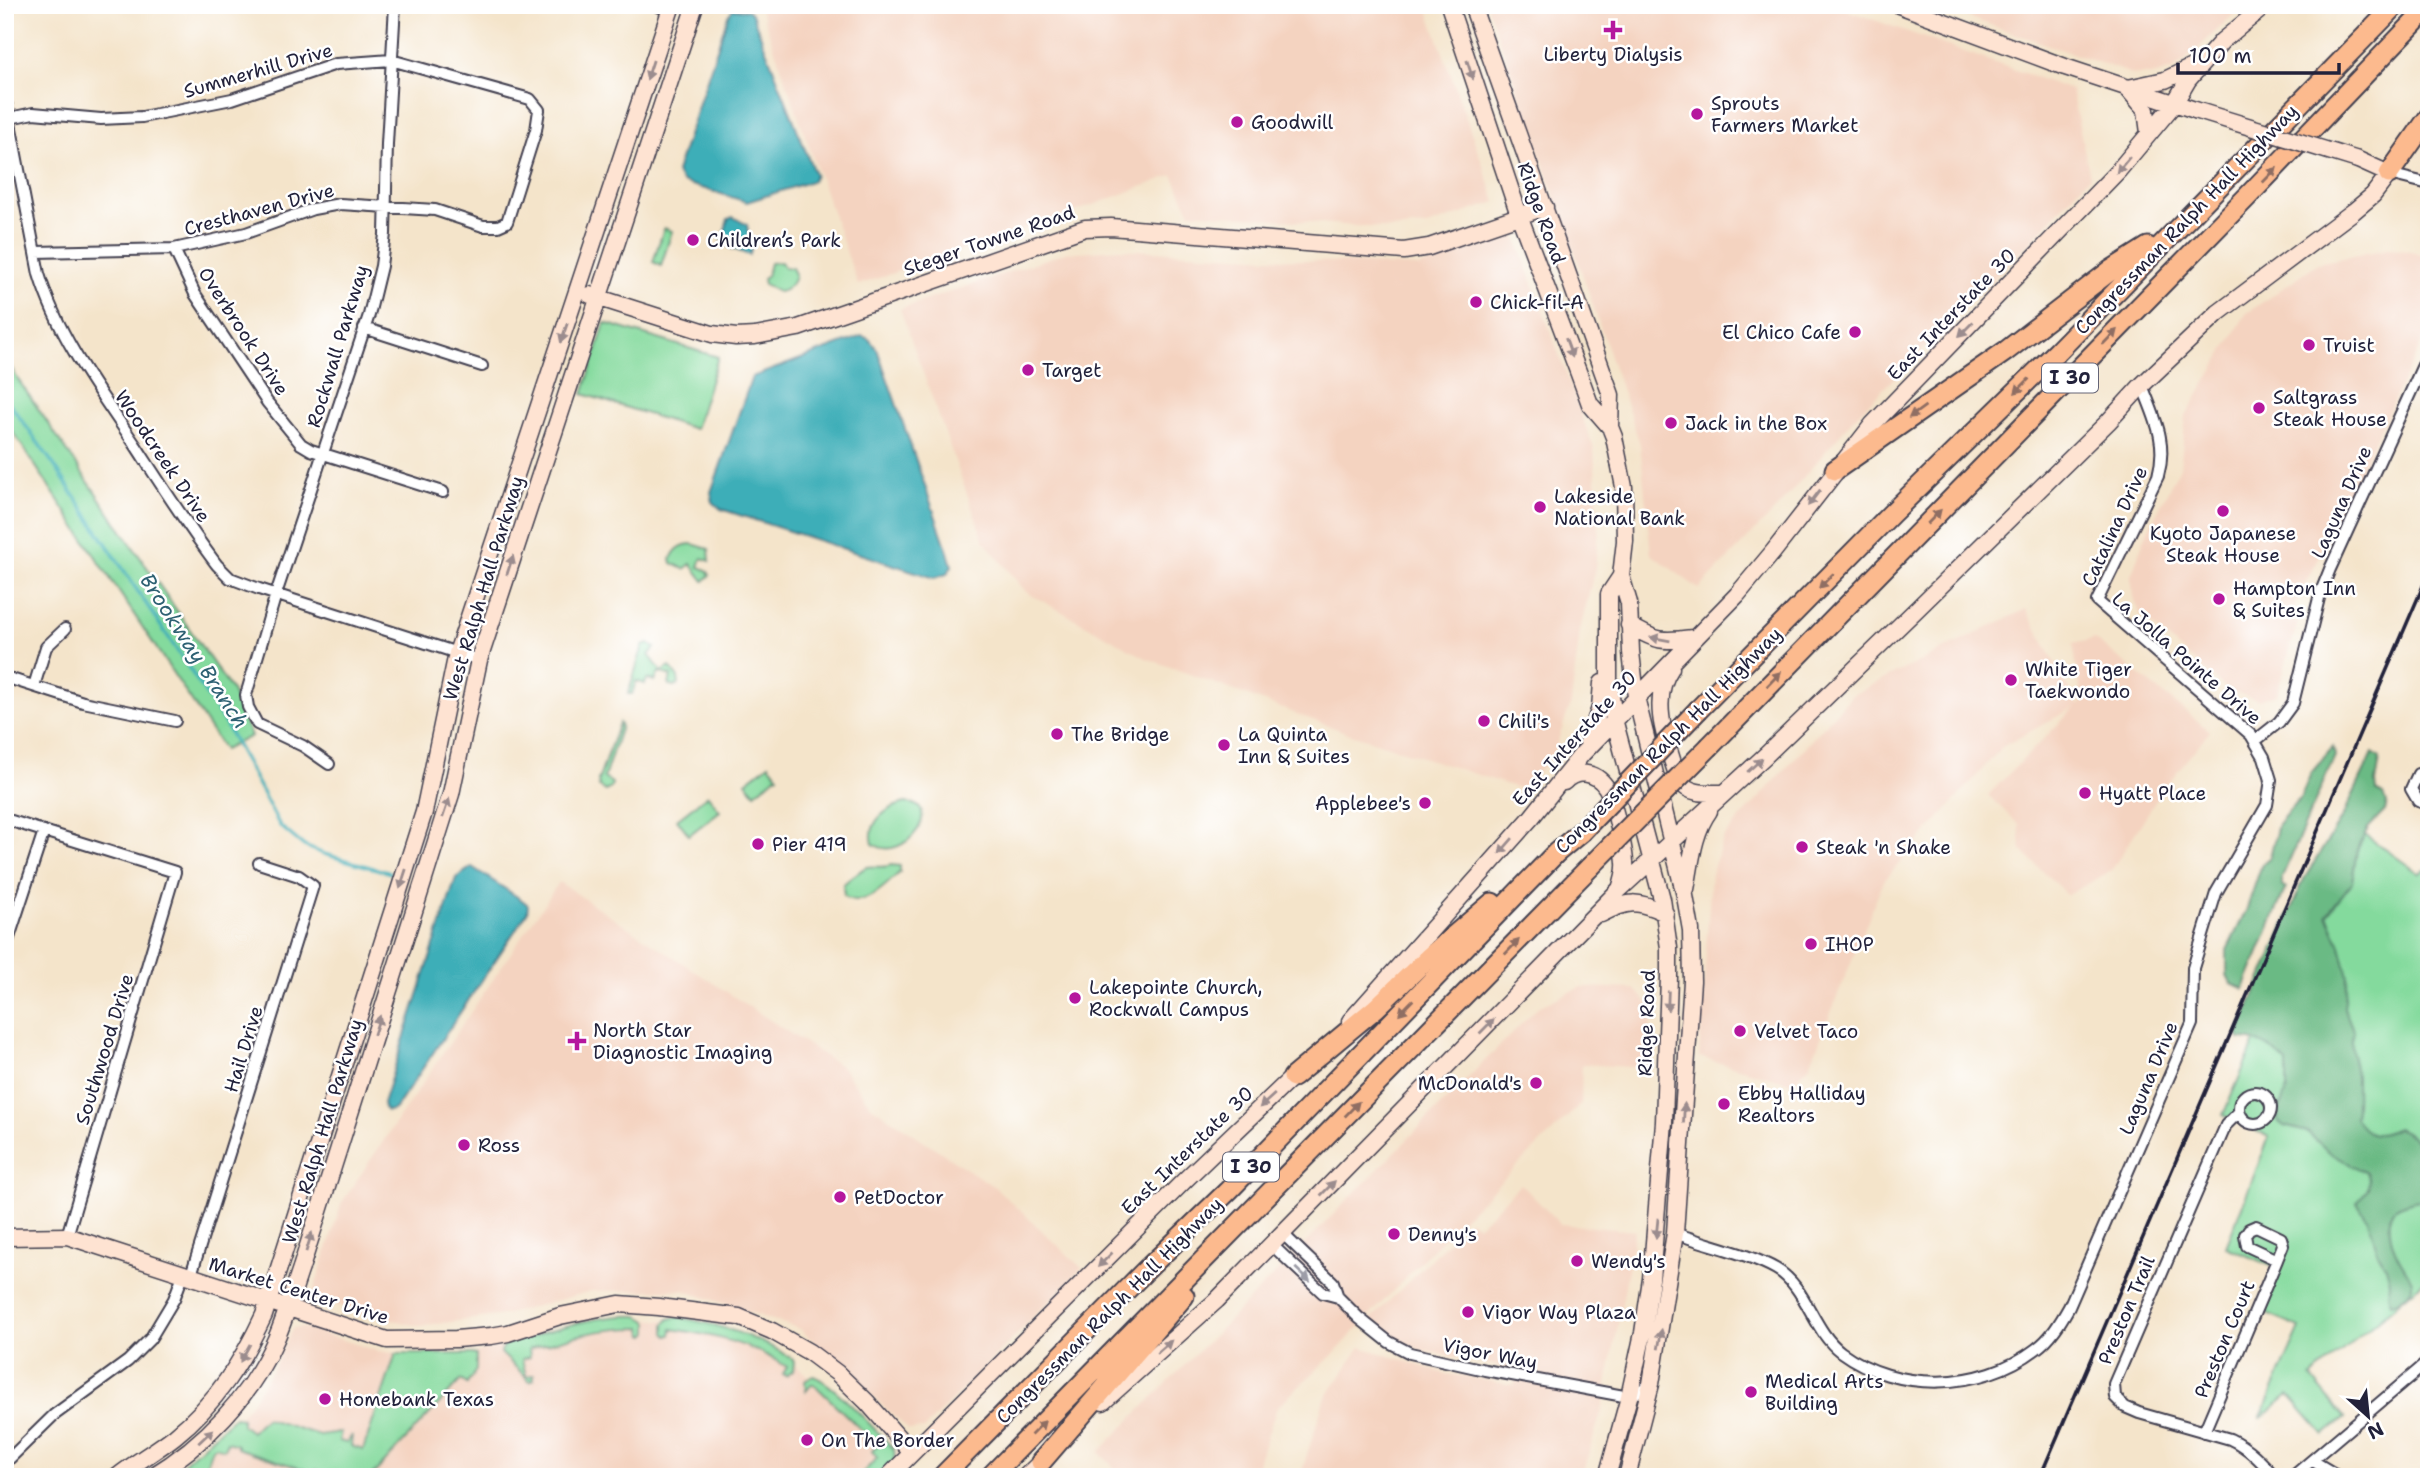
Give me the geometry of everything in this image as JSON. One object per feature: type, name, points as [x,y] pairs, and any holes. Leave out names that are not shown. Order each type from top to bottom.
[{"type":"highway","name":"Congressman Ralph Hall Highway","points":[[942,1477],[1144,1272],[1228,1191],[1556,853],[1581,832],[1891,514],[2058,351],[2396,5]]},
{"type":"highway","name":"Congressman Ralph Hall Highway","points":[[990,1477],[1710,746],[2429,7]]},
{"type":"highway","points":[[2389,174],[2429,117]]},
{"type":"highway","points":[[1835,470],[2006,351],[2110,271],[2172,232]]},
{"type":"highway","points":[[1293,1077],[1376,1008],[1428,958],[1514,884],[1556,853]]},
{"type":"highway","points":[[1041,1462],[1158,1328],[1249,1215]]},
{"type":"main road","name":"West Ralph Hall Parkway","points":[[158,1475],[206,1437],[240,1397],[276,1338],[451,794],[479,660],[695,5]]},
{"type":"main road","name":"Ridge Road","points":[[1449,5],[1519,215],[1590,404],[1610,427]]},
{"type":"main road","name":"Ridge Road","points":[[1472,5],[1611,395],[1610,427],[1624,487],[1625,541],[1621,576],[1629,603],[1636,697],[1691,930],[1692,962],[1675,1233],[1651,1384],[1627,1477]]},
{"type":"main road","points":[[1025,1477],[1120,1385],[1217,1300],[1620,889],[1918,608],[2108,422],[2142,385],[2218,313],[2320,239],[2373,195],[2389,174],[2358,160],[2127,89],[1899,5]]},
{"type":"main road","name":"East Interstate 30","points":[[888,1477],[1195,1170],[1347,1024],[1531,818],[1582,754],[1767,560],[1835,470],[1886,409],[2094,198],[2174,104],[2188,80],[2207,58],[2233,31],[2266,5]]},
{"type":"main road","name":"West Ralph Hall Parkway","points":[[117,1477],[191,1422],[213,1400],[246,1352],[268,1301],[424,813],[457,653],[578,290],[665,7]]},
{"type":"main road","points":[[2127,89],[2176,76],[2207,58]]},
{"type":"main road","points":[[2127,89],[2146,110],[2150,133]]},
{"type":"main road","name":"Steger Towne Road","points":[[578,290],[712,334],[755,336],[824,320],[1085,228],[1111,227],[1404,251],[1429,247],[1545,207]]},
{"type":"main road","name":"Ridge Road","points":[[1607,1477],[1643,1334],[1657,1222],[1664,1122],[1669,962],[1665,913],[1614,719],[1608,657],[1609,594],[1621,576]]},
{"type":"main road","points":[[1582,754],[1593,733],[1600,708],[1601,633],[1609,594]]},
{"type":"main road","points":[[1629,625],[1663,642],[1693,638]]},
{"type":"main road","points":[[1693,638],[1663,682],[1660,711],[1676,773],[1683,786],[1701,793],[1724,793]]},
{"type":"main road","points":[[1531,818],[1571,775],[1590,774],[1601,781],[1610,796],[1625,858],[1620,889]]},
{"type":"main road","points":[[1685,896],[1699,830],[1704,818],[1724,793]]},
{"type":"main road","points":[[1590,920],[1629,903],[1645,904],[1665,913]]},
{"type":"main road","points":[[1669,962],[1692,962]]},
{"type":"main road","name":"Market Center Drive","points":[[5,1237],[67,1236],[387,1340],[491,1336],[560,1316],[619,1304],[739,1317],[772,1331],[809,1352],[837,1373],[911,1452]]},
{"type":"street","name":"Rockwall Parkway","points":[[329,764],[303,746],[257,724],[248,707],[246,695],[276,594],[364,328],[381,266],[395,5]]},
{"type":"street","name":"Summerhill Drive","points":[[9,118],[33,113],[101,118],[142,117],[232,99],[336,64],[391,60],[530,99],[539,110],[538,120]]},
{"type":"street","name":"Woodcreek Drive","points":[[5,97],[45,294],[62,329],[100,393],[202,545],[230,578],[479,660]]},
{"type":"street","name":"Cresthaven Drive","points":[[35,252],[174,249],[246,233],[313,209],[340,204],[435,210],[483,226],[498,226],[507,222],[538,120]]},
{"type":"street","points":[[2389,174],[2429,184]]},
{"type":"street","name":"Overbrook Drive","points":[[174,249],[195,294],[267,402],[301,443],[323,453],[443,492]]},
{"type":"street","points":[[364,328],[482,366]]},
{"type":"street","name":"Laguna Drive","points":[[1675,1233],[1777,1269],[1811,1311],[1819,1330],[1840,1351],[1889,1374],[1923,1381],[1956,1381],[1985,1375],[2036,1349],[2055,1331],[2069,1307],[2192,1024],[2193,968],[2216,893],[2267,805],[2271,780],[2264,757],[2255,741],[2279,722],[2294,704],[2317,605],[2330,569],[2429,352]]},
{"type":"street","name":"Catalina Drive","points":[[2097,601],[2158,476],[2163,459],[2159,429],[2142,385]]},
{"type":"street","name":"La Jolla Pointe Drive","points":[[2097,601],[2255,741]]},
{"type":"street","points":[[34,686],[46,647],[65,629]]},
{"type":"street","points":[[5,677],[83,702],[175,721]]},
{"type":"street","points":[[2429,773],[2418,774],[2411,789],[2418,801],[2429,805]]},
{"type":"street","points":[[5,819],[44,831],[5,950]]},
{"type":"street","name":"Southwood Drive","points":[[44,831],[176,872],[67,1236]]},
{"type":"street","name":"Hail Drive","points":[[187,1277],[313,886],[299,876],[259,863]]},
{"type":"street","name":"Preston Trail","points":[[2239,1112],[2226,1125],[2114,1384],[2115,1397],[2125,1407],[2243,1445],[2276,1477]]},
{"type":"street","name":"Vigor Way","points":[[1278,1240],[1322,1293],[1338,1297],[1365,1324],[1389,1342],[1410,1353],[1629,1397]]},
{"type":"street","name":"Preston Court","points":[[2204,1432],[2277,1260]]},
{"type":"street","points":[[5,1463],[54,1415],[128,1361],[150,1339],[187,1277]]},
{"type":"street","points":[[2292,1477],[2429,1361]]},
{"type":"street","points":[[1629,1397],[1651,1384]]},
{"type":"street","points":[[148,1455],[158,1475]]},
{"type":"street","points":[[2313,1461],[2340,1477]]},
{"type":"shaded area","points":[[759,5],[1426,5],[1496,202],[1427,226],[1391,229],[1190,212],[1173,175],[1072,213],[858,285]]},
{"type":"shaded area","points":[[1487,5],[1832,5],[2071,90],[2090,176],[2040,232],[1853,419],[1779,506],[1699,589],[1651,554],[1640,444]]},
{"type":"shaded area","points":[[1940,5],[2246,5],[2172,70],[2156,75],[2135,75]]},
{"type":"shaded area","points":[[1515,235],[1594,449],[1599,531],[1595,568],[1580,630],[1571,703],[1554,752],[1524,790],[1348,733],[1146,658],[1026,592],[984,541],[900,309],[1064,253],[1119,249],[1418,267]]},
{"type":"shaded area","points":[[2392,248],[2429,256],[2429,327],[2291,614],[2299,618],[2277,694],[2258,700],[2227,689],[2139,614],[2131,586],[2131,575],[2148,530],[2180,467],[2186,416],[2246,314],[2318,263]]},
{"type":"shaded area","points":[[2026,609],[2078,705],[2082,702],[2073,644],[2094,639],[2210,731],[2163,789],[2111,871],[2067,895],[2021,850],[2019,825],[1988,795],[2075,707],[2002,747],[1883,882],[1810,1065],[1792,1083],[1699,1057],[1711,874],[1724,837],[1852,695]]},
{"type":"shaded area","points":[[559,882],[843,1068],[871,1106],[996,1188],[1082,1268],[924,1429],[909,1430],[800,1329],[683,1290],[591,1291],[504,1315],[419,1326],[353,1311],[312,1296],[342,1202]]},
{"type":"shaded area","points":[[1581,987],[1635,989],[1653,1010],[1645,1068],[1582,1064],[1581,1104],[1441,1240],[1336,1352],[1277,1407],[1253,1477],[1123,1477],[1099,1452],[1538,1007]]},
{"type":"shaded area","points":[[1521,1184],[1560,1224],[1635,1231],[1603,1407],[1581,1477],[1300,1477],[1324,1400],[1361,1347],[1447,1374],[1514,1385],[1517,1370],[1421,1350],[1397,1340],[1369,1321],[1470,1220],[1478,1226]]},
{"type":"shaded area","points":[[610,1317],[688,1322],[794,1364],[900,1456],[879,1477],[171,1477],[229,1428],[253,1400],[293,1328],[303,1327],[377,1351],[428,1357],[472,1354]]},
{"type":"green space","points":[[664,228],[672,231],[661,266],[653,262]]},
{"type":"green space","points":[[781,262],[784,267],[792,268],[795,274],[790,286],[778,292],[764,284],[763,279],[770,263]]},
{"type":"green space","points":[[605,323],[718,357],[695,429],[583,394]]},
{"type":"green space","points":[[5,357],[232,691],[251,736],[224,750],[5,420]]},
{"type":"green space","points":[[692,544],[709,549],[710,561],[702,558],[699,567],[707,570],[710,575],[704,581],[691,564],[684,569],[672,563],[671,559],[677,550]]},
{"type":"green space","points":[[649,644],[655,648],[649,655],[662,672],[670,667],[679,684],[675,687],[669,685],[671,676],[659,672],[655,681],[647,679],[645,684],[636,681],[632,694],[628,694],[643,646]]},
{"type":"green space","points":[[619,723],[621,726],[604,778],[612,783],[611,788],[605,791],[599,787],[598,781]]},
{"type":"green space","points":[[2333,747],[2335,756],[2282,877],[2282,887],[2286,887],[2244,989],[2231,983],[2227,975],[2227,950],[2246,911],[2262,864],[2270,857],[2278,824],[2301,797],[2311,773]]},
{"type":"green space","points":[[2373,753],[2380,758],[2376,783],[2377,791],[2384,795],[2387,803],[2385,811],[2368,828],[2357,850],[2352,882],[2327,915],[2339,942],[2348,976],[2344,1008],[2354,1032],[2352,1054],[2356,1077],[2355,1118],[2359,1125],[2373,1134],[2397,1128],[2415,1140],[2419,1147],[2421,1179],[2424,1189],[2429,1190],[2429,1201],[2409,1202],[2391,1214],[2390,1233],[2393,1245],[2412,1285],[2406,1296],[2391,1303],[2386,1267],[2378,1253],[2369,1222],[2357,1202],[2368,1189],[2369,1180],[2366,1173],[2330,1153],[2307,1132],[2284,1126],[2278,1121],[2278,1112],[2287,1089],[2287,1063],[2266,1046],[2240,1039],[2238,1034],[2304,879],[2343,816]]},
{"type":"green space","points":[[769,764],[778,775],[755,793],[746,782]]},
{"type":"green space","points":[[708,795],[720,811],[689,835],[677,819]]},
{"type":"green space","points":[[905,803],[917,806],[922,812],[916,831],[908,840],[897,846],[885,848],[873,844],[875,823],[891,808]]},
{"type":"green space","points":[[2361,832],[2419,873],[2429,868],[2429,1277],[2311,1377],[2345,1418],[2324,1435],[2289,1395],[2260,1419],[2300,1328],[2262,1312],[2279,1269],[2226,1247],[2269,1137],[2223,1115],[2321,890]]},
{"type":"green space","points":[[900,866],[900,872],[874,894],[859,900],[844,896],[843,885],[862,870],[867,867]]},
{"type":"green space","points":[[639,1316],[649,1322],[649,1332],[646,1335],[643,1334],[642,1328],[599,1331],[529,1349],[530,1357],[522,1359],[526,1376],[534,1375],[534,1379],[530,1381],[501,1353],[503,1345],[570,1325],[604,1318]]},
{"type":"green space","points":[[677,1317],[722,1327],[764,1343],[791,1358],[794,1361],[793,1371],[786,1376],[783,1374],[787,1367],[760,1352],[732,1342],[672,1329],[671,1335],[668,1336],[665,1333],[665,1324],[669,1319]]},
{"type":"green space","points":[[396,1354],[472,1354],[476,1355],[476,1370],[467,1384],[461,1380],[371,1477],[326,1477],[327,1474],[316,1470],[315,1473],[237,1448],[237,1445],[227,1442],[224,1449],[216,1446],[212,1448],[202,1477],[175,1477],[175,1471],[234,1417],[242,1418],[242,1425],[251,1432],[265,1418],[319,1435],[341,1432],[339,1441],[347,1443],[352,1435],[351,1446],[363,1450]]},
{"type":"green space","points":[[812,1376],[830,1386],[894,1449],[895,1460],[883,1477],[859,1477],[877,1458],[872,1451],[877,1445],[819,1389],[812,1384],[806,1391],[805,1381]]},
{"type":"water","points":[[733,9],[748,10],[752,14],[815,175],[812,181],[747,202],[682,182],[676,172],[728,16]]},
{"type":"water","points":[[733,217],[747,225],[751,251],[749,255],[722,241],[728,219]]},
{"type":"water","points":[[862,336],[869,339],[877,349],[948,552],[952,566],[947,574],[934,578],[721,509],[713,502],[711,492],[752,377]]},
{"type":"water","points":[[472,867],[528,905],[527,913],[398,1105],[387,1111],[383,1103],[456,878]]},
{"type":"waterway","name":"Brookway Branch","points":[[5,397],[54,465],[222,718],[280,826],[304,846],[391,873]]},
{"type":"railway","points":[[2040,1477],[2429,572]]},
{"type":"place","name":"Liberty Dialysis","points":[[1613,30]]},
{"type":"place","name":"Sprouts Farmers Market","points":[[1697,114]]},
{"type":"place","name":"Goodwill","points":[[1237,122]]},
{"type":"place","name":"Children’s Park","points":[[693,240]]},
{"type":"place","name":"Chick-fil-A","points":[[1476,302]]},
{"type":"place","name":"El Chico Cafe","points":[[1855,332]]},
{"type":"place","name":"Truist","points":[[2309,345]]},
{"type":"place","name":"Target","points":[[1028,370]]},
{"type":"place","name":"Saltgrass Steak House","points":[[2259,408]]},
{"type":"place","name":"Jack in the Box","points":[[1671,423]]},
{"type":"place","name":"Lakeside National Bank","points":[[1540,507]]},
{"type":"place","name":"Kyoto Japanese Steak House","points":[[2223,511]]},
{"type":"place","name":"Hampton Inn & Suites","points":[[2219,599]]},
{"type":"place","name":"White Tiger Taekwondo","points":[[2011,680]]},
{"type":"place","name":"Chili's","points":[[1484,721]]},
{"type":"place","name":"The Bridge","points":[[1057,734]]},
{"type":"place","name":"La Quinta Inn & Suites","points":[[1224,745]]},
{"type":"place","name":"Hyatt Place","points":[[2085,793]]},
{"type":"place","name":"Applebee's","points":[[1425,803]]},
{"type":"place","name":"Pier 419","points":[[758,844]]},
{"type":"place","name":"Steak 'n Shake","points":[[1802,847]]},
{"type":"place","name":"IHOP","points":[[1811,944]]},
{"type":"place","name":"Lakepointe Church, Rockwall Campus","points":[[1075,998]]},
{"type":"place","name":"Velvet Taco","points":[[1740,1031]]},
{"type":"place","name":"North Star Diagnostic Imaging","points":[[577,1041]]},
{"type":"place","name":"McDonald's","points":[[1536,1083]]},
{"type":"place","name":"Ebby Halliday Realtors","points":[[1724,1104]]},
{"type":"place","name":"Ross","points":[[464,1145]]},
{"type":"place","name":"PetDoctor","points":[[840,1197]]},
{"type":"place","name":"Denny's","points":[[1394,1234]]},
{"type":"place","name":"Wendy's","points":[[1577,1261]]},
{"type":"place","name":"Vigor Way Plaza","points":[[1468,1312]]},
{"type":"place","name":"Medical Arts Building","points":[[1751,1392]]},
{"type":"place","name":"Homebank Texas","points":[[325,1399]]},
{"type":"place","name":"On The Border","points":[[807,1440]]}]
